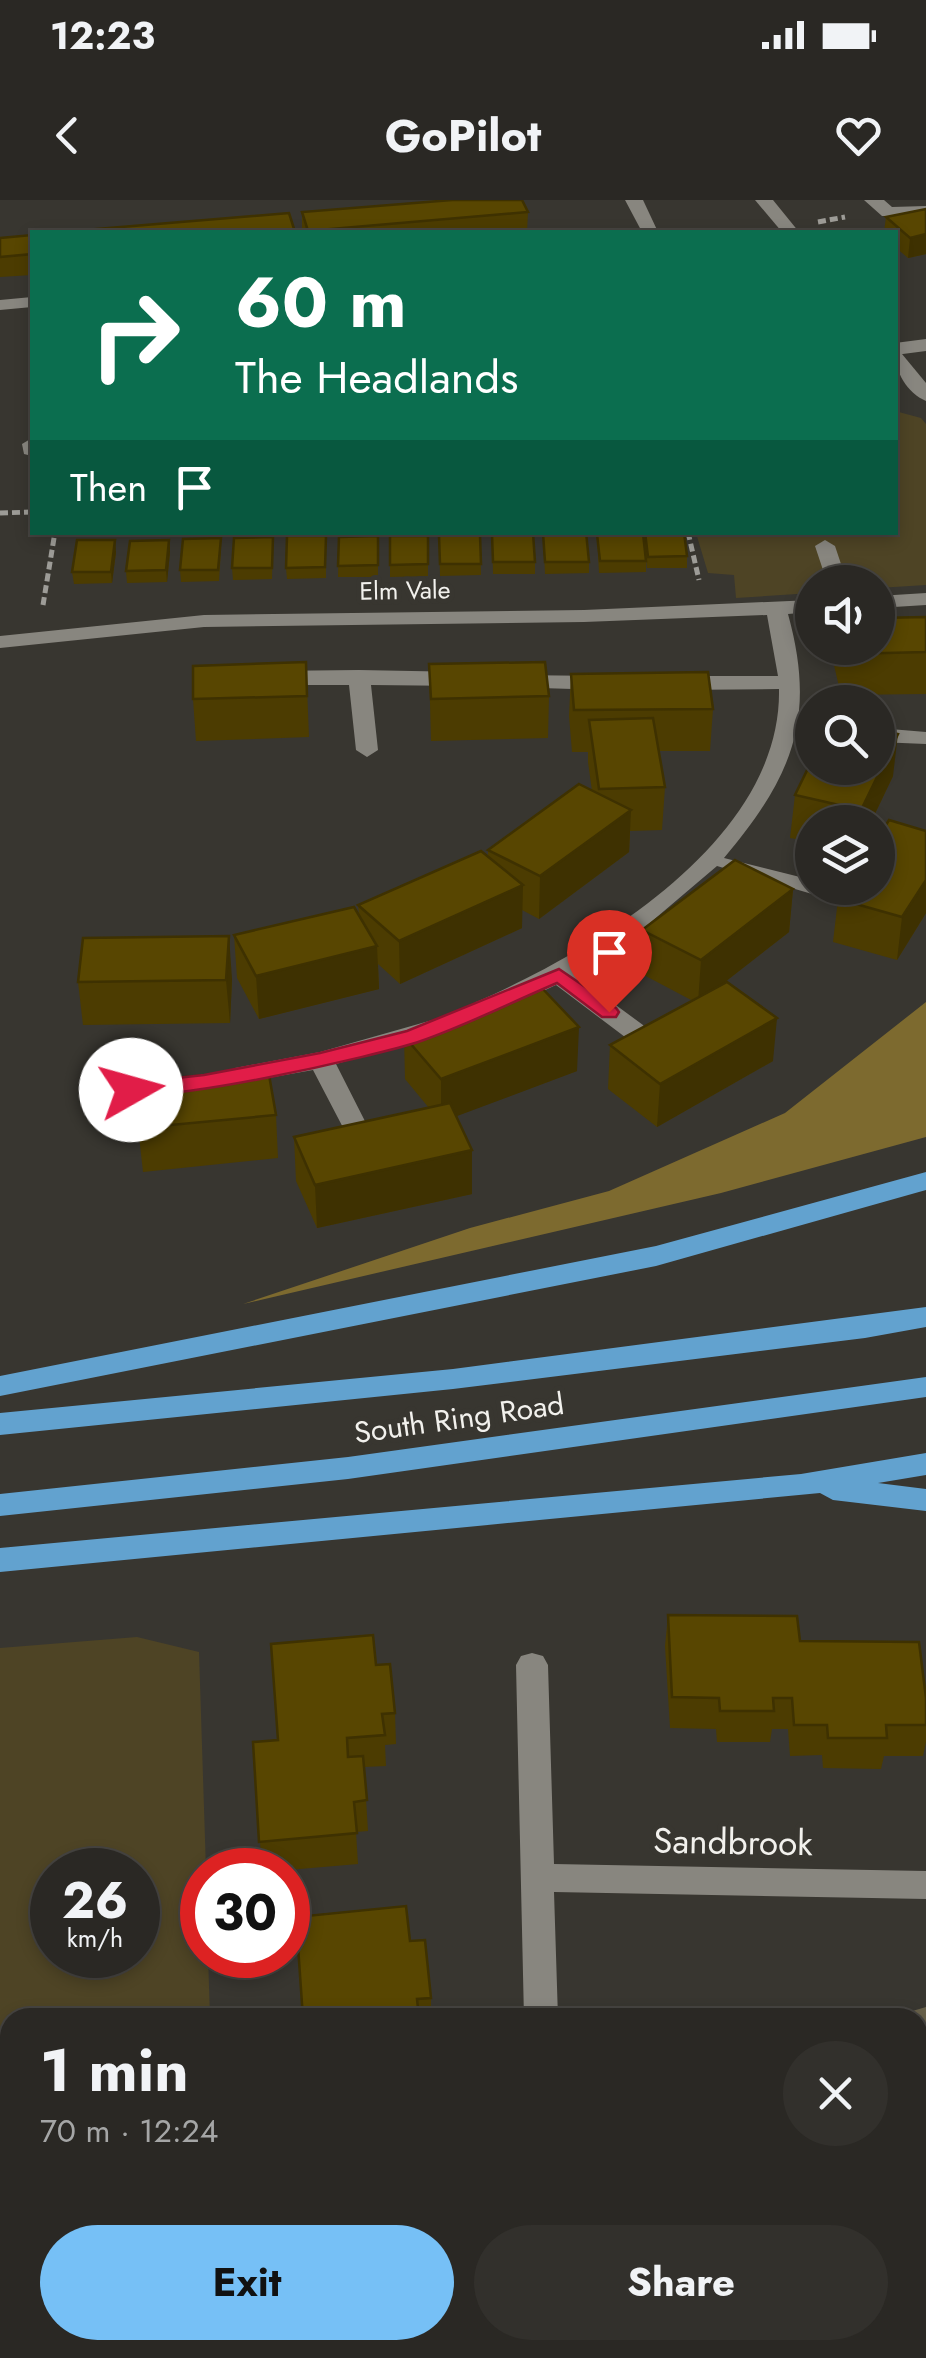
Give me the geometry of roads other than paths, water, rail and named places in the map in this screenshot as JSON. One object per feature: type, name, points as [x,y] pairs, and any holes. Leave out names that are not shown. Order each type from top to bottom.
[{"type":"highway","points":[[0,1386],[656,1256],[926,1181]]},
{"type":"highway","name":"South Ring Road","points":[[0,1424],[453,1379],[865,1328],[926,1316]]},
{"type":"highway","name":"South Ring Road","points":[[0,1505],[348,1468],[926,1387]]},
{"type":"highway","points":[[0,1560],[802,1485],[926,1464]]},
{"type":"highway","points":[[802,1485],[926,1500]]},
{"type":"street","points":[[634,200],[649,230]]},
{"type":"street","points":[[764,200],[790,230]]},
{"type":"street","points":[[877,205],[898,214],[926,211]]},
{"type":"street","points":[[0,304],[30,302]]},
{"type":"street","points":[[898,349],[926,345]]},
{"type":"street","points":[[898,362],[926,395]]},
{"type":"street","points":[[825,546],[831,565]]},
{"type":"street","points":[[895,601],[926,598]]},
{"type":"street","name":"Elm Vale","points":[[0,642],[39,641],[199,621],[795,607]]},
{"type":"street","points":[[776,609],[795,709]]},
{"type":"street","points":[[359,677],[367,750]]},
{"type":"street","points":[[256,678],[620,683]]},
{"type":"street","points":[[657,683],[788,682]]},
{"type":"street","points":[[95,1094],[195,1083],[320,1060],[414,1036],[559,975],[610,943],[709,860],[742,823],[795,736]]},
{"type":"street","points":[[895,736],[923,738]]},
{"type":"street","points":[[709,860],[795,883]]},
{"type":"street","points":[[559,975],[634,1031]]},
{"type":"street","points":[[320,1060],[358,1133]]},
{"type":"street","points":[[532,1665],[542,2008]]},
{"type":"street","name":"Sandbrook","points":[[538,1878],[926,1885]]}]
